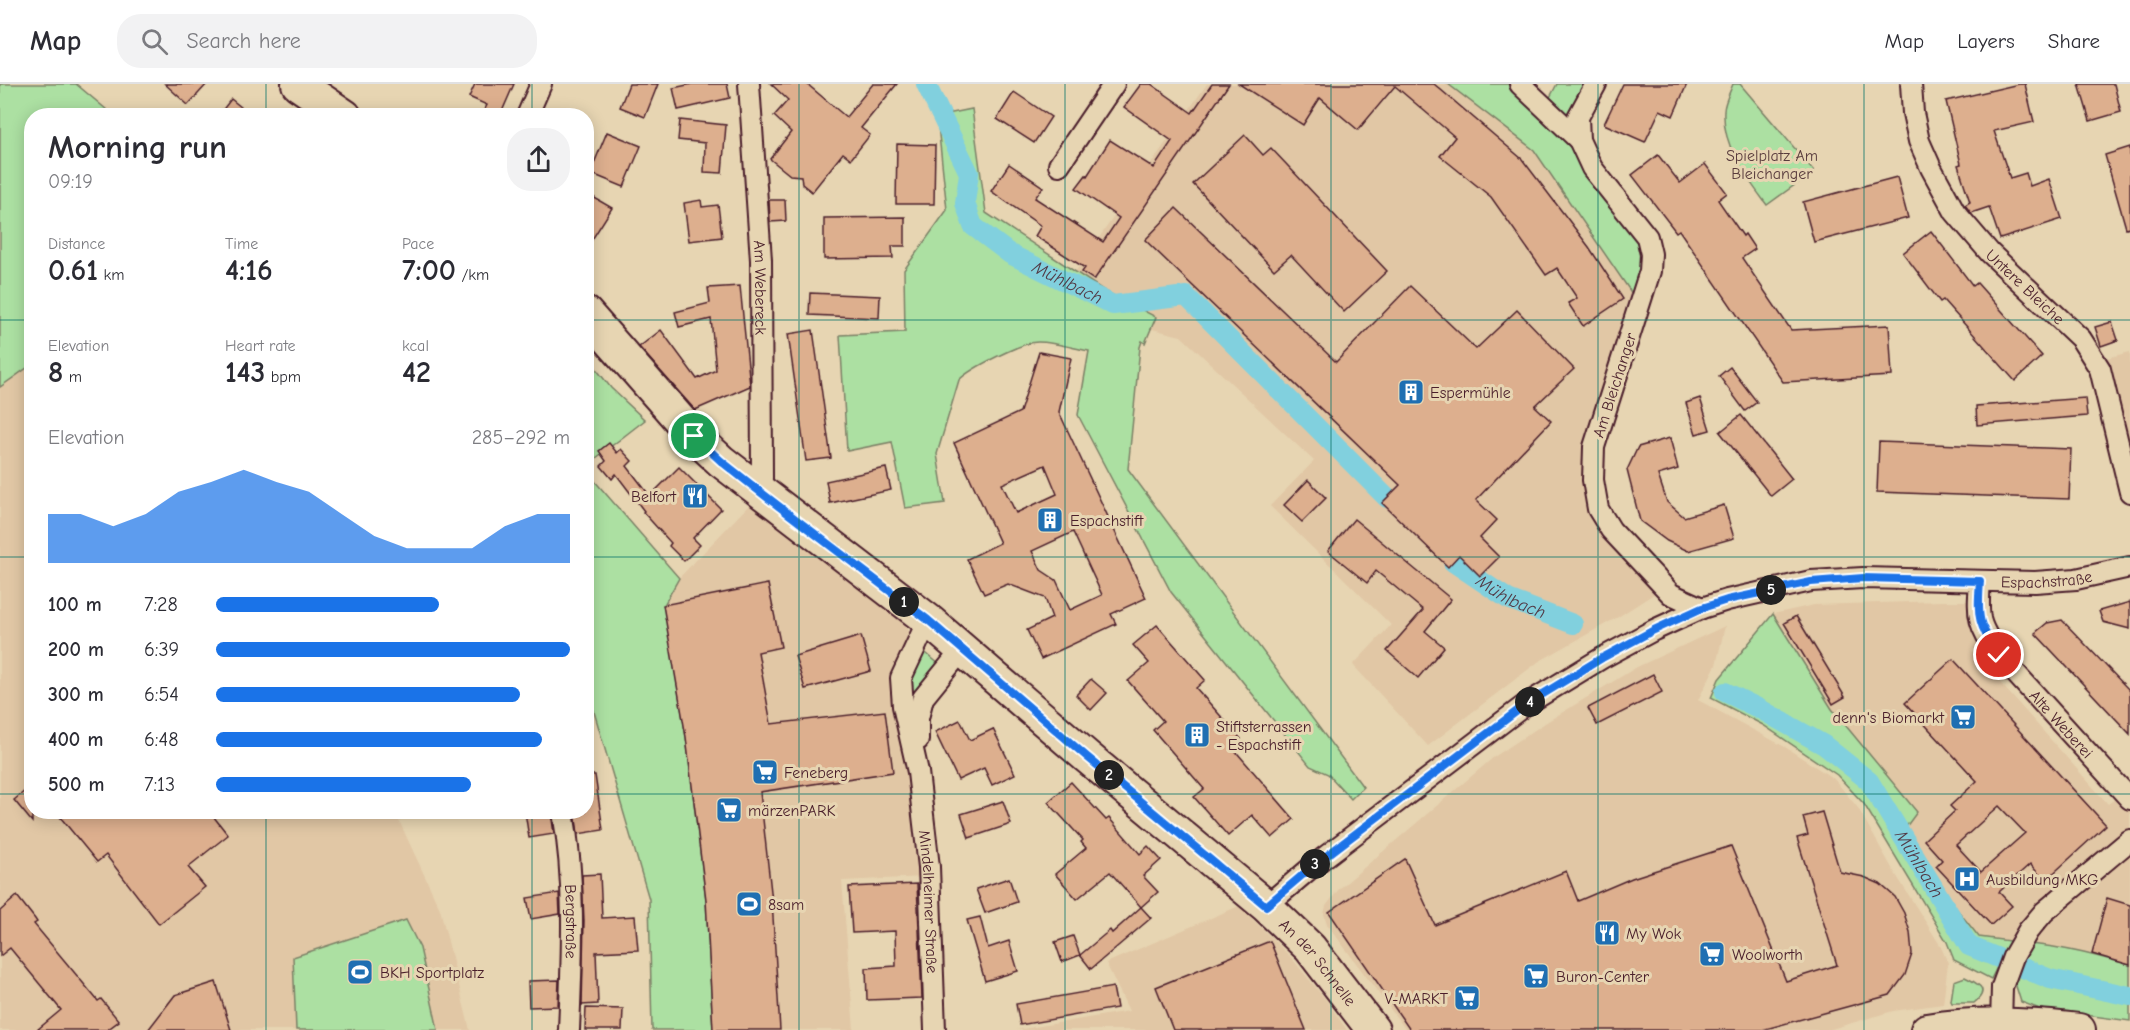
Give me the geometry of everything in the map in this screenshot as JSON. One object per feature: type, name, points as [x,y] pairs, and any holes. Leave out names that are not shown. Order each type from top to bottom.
[{"type":"main road","points":[[298,84],[333,108]]},
{"type":"main road","points":[[594,322],[694,436],[721,461],[928,620]]},
{"type":"main road","name":"An der Schnelle","points":[[928,620],[1266,906],[1310,948],[1373,1030]]},
{"type":"main road","points":[[1927,1030],[2001,1025],[2079,1030]]},
{"type":"street","points":[[530,108],[541,84]]},
{"type":"street","name":"Am Webereck","points":[[749,84],[761,260],[762,478],[759,491]]},
{"type":"street","points":[[1059,165],[1114,84]]},
{"type":"street","name":"Am Bleichanger","points":[[1520,84],[1579,140],[1593,168],[1647,237],[1651,254],[1650,271],[1594,447],[1593,480],[1599,509],[1611,530],[1671,594],[1702,608]]},
{"type":"street","points":[[1579,140],[1578,117],[1596,84]]},
{"type":"street","name":"Untere Bleiche","points":[[1911,84],[1913,112],[1919,141],[1930,168],[1955,212],[1990,253],[2081,339],[2100,369],[2130,492]]},
{"type":"street","name":"Espachstraße","points":[[1266,906],[1313,866],[1525,705],[1602,658],[1702,608],[1727,600],[1811,582],[1863,578],[2045,581],[2076,579],[2130,567]]},
{"type":"street","name":"Alte Weberei","points":[[1980,581],[1979,617],[1982,629],[1999,655],[2130,799]]},
{"type":"street","name":"Mindelheimer Straße","points":[[928,620],[901,678],[903,706],[918,772],[929,867],[935,1030]]},
{"type":"street","name":"Mindelheimer Straße","points":[[918,772],[918,718],[923,698],[962,650]]},
{"type":"street","name":"Bergstraße","points":[[564,819],[571,860],[573,944],[569,1030]]},
{"type":"street","points":[[2001,1025],[2002,987],[2021,941],[2044,912],[2130,840]]},
{"type":"shaded area","points":[[1207,84],[1448,84],[1534,150],[1637,301],[1588,481],[1657,592],[1538,662],[1428,746],[1353,665],[1391,625],[1270,506],[1314,461],[1181,336],[1152,329],[1156,317],[1103,290],[1075,272]]},
{"type":"shaded area","points":[[2130,352],[2130,469],[2099,360]]},
{"type":"shaded area","points":[[24,370],[24,819],[398,819],[440,909],[470,1030],[0,1030],[0,387]]},
{"type":"shaded area","points":[[750,504],[902,621],[915,640],[924,877],[842,881],[854,1030],[713,1030],[706,900],[686,737],[663,605],[679,578]]},
{"type":"shaded area","points":[[1973,601],[1981,641],[1972,651],[2108,804],[2120,795],[2130,806],[2130,830],[2037,907],[2010,941],[1980,937],[1929,874],[1773,614],[1814,605]]},
{"type":"shaded area","points":[[1725,626],[1716,665],[1698,700],[1785,747],[1834,779],[1858,808],[1893,870],[1940,945],[1948,963],[1943,1004],[1893,1011],[1828,1030],[1406,1030],[1327,924],[1324,914],[1326,906],[1339,889],[1494,757],[1637,667]]},
{"type":"shaded area","points":[[2130,845],[2130,965],[2029,944],[2049,917]]},
{"type":"shaded area","points":[[1239,906],[1290,956],[1347,1030],[1017,1030],[1129,1011],[1106,963]]},
{"type":"green space","points":[[0,84],[76,84],[105,108],[24,108],[24,370],[0,387]]},
{"type":"green space","points":[[1448,84],[1511,84],[1572,141],[1642,239],[1646,255],[1637,301],[1534,150]]},
{"type":"green space","points":[[1557,84],[1587,84],[1572,126],[1547,103]]},
{"type":"green space","name":"Spielplatz Am Bleichanger","points":[[1733,84],[1740,84],[1814,171],[1767,205],[1737,161],[1727,137],[1724,108]]},
{"type":"green space","points":[[972,109],[986,213],[1103,290],[1156,317],[1145,343],[1142,341],[1140,347],[1128,469],[1363,787],[1351,799],[1328,774],[1310,766],[1171,592],[1078,415],[1089,351],[1050,343],[1031,343],[997,356],[959,380],[937,454],[945,503],[905,508],[892,442],[847,451],[840,335],[905,332],[904,270],[947,210],[937,116]]},
{"type":"green space","points":[[594,366],[611,388],[645,420],[594,460]]},
{"type":"green space","points":[[594,480],[679,578],[664,605],[686,737],[706,900],[713,1030],[652,1030],[649,899],[594,712]]},
{"type":"green space","points":[[1773,614],[1832,709],[1917,812],[1903,831],[1929,874],[1979,937],[2010,941],[1991,979],[1954,960],[1947,942],[1864,804],[1837,775],[1763,725],[1711,698],[1719,679]]},
{"type":"green space","points":[[920,648],[941,666],[911,714],[907,679]]},
{"type":"green space","name":"BKH Sportplatz","points":[[406,920],[420,948],[438,1030],[296,1030],[293,957]]},
{"type":"green space","points":[[2029,944],[2093,955],[2130,965],[2130,1021],[2040,1009],[2021,1002],[2015,983]]},
{"type":"green space","points":[[1965,977],[1981,987],[1982,994],[1974,1003],[1952,1003],[1954,981]]},
{"type":"building","points":[[165,84],[207,84],[188,105]]},
{"type":"building","points":[[475,84],[514,84],[504,108],[486,108],[487,105],[469,97]]},
{"type":"building","points":[[629,84],[658,84],[645,117],[620,107]]},
{"type":"building","points":[[692,84],[727,84],[730,98],[678,110],[673,88]]},
{"type":"building","points":[[771,84],[807,84],[846,117],[873,84],[897,84],[861,128],[870,135],[851,159],[843,153],[812,192],[802,184],[801,176],[790,175],[770,159],[791,132],[774,116],[788,100]]},
{"type":"building","points":[[1141,84],[1151,84],[1192,113],[1212,84],[1229,84],[1094,280],[1082,272],[1085,268],[1035,236],[1041,226],[991,191],[1009,164],[1043,187],[1035,198],[1103,242],[1119,218],[1076,188],[1087,176],[1110,140],[1154,168],[1172,141],[1124,107]]},
{"type":"building","points":[[1239,84],[1434,84],[1522,159],[1589,247],[1623,299],[1583,326],[1568,303],[1577,298],[1557,268],[1546,275],[1491,197],[1440,156],[1455,137],[1395,86],[1358,130],[1320,98],[1303,125]]},
{"type":"building","points":[[1623,84],[1687,84],[1673,116],[1660,110],[1645,142],[1604,124]]},
{"type":"building","points":[[2025,84],[2034,122],[1994,131],[2010,178],[2026,173],[2030,186],[2049,179],[2062,219],[2000,239],[1989,207],[1971,213],[1965,205],[1970,202],[1958,165],[1961,164],[1946,101]]},
{"type":"building","points":[[2079,84],[2114,84],[2121,112],[2090,121]]},
{"type":"building","points":[[1014,92],[1051,117],[1034,143],[997,119]]},
{"type":"building","points":[[231,99],[242,108],[224,108]]},
{"type":"building","points":[[680,120],[726,125],[722,173],[704,172],[705,143],[678,140]]},
{"type":"building","points":[[607,132],[641,146],[624,187],[594,175],[594,163]]},
{"type":"building","points":[[1245,135],[1263,155],[1271,148],[1387,271],[1344,312],[1291,255],[1274,270],[1193,184]]},
{"type":"building","points":[[897,144],[935,145],[934,204],[896,204]]},
{"type":"building","points":[[2130,147],[2130,227],[2126,228],[2105,155]]},
{"type":"building","points":[[1658,155],[1680,183],[1705,164],[1727,193],[1718,200],[1755,249],[1742,258],[1791,330],[1889,325],[1892,376],[1783,382],[1679,230],[1676,232],[1632,175]]},
{"type":"building","points":[[1897,177],[1908,218],[1814,242],[1803,202]]},
{"type":"building","points":[[594,198],[612,208],[594,236]]},
{"type":"building","points":[[701,200],[702,207],[718,205],[722,237],[689,241],[684,203]]},
{"type":"building","points":[[769,200],[785,200],[786,221],[770,222]]},
{"type":"building","name":"Espermühle","points":[[1176,208],[1336,362],[1410,286],[1476,349],[1517,310],[1574,369],[1535,406],[1551,421],[1476,500],[1497,520],[1480,538],[1499,557],[1480,576],[1459,555],[1448,567],[1382,503],[1400,485],[1145,240]]},
{"type":"building","points":[[905,217],[905,246],[892,246],[893,258],[824,259],[824,218]]},
{"type":"building","points":[[1931,231],[1973,286],[1977,283],[2042,356],[2015,381],[1943,300],[1940,302],[1903,253]]},
{"type":"building","points":[[740,286],[750,386],[695,410],[639,347],[661,330],[697,379],[716,370],[711,319],[679,327],[675,312],[710,303],[708,288]]},
{"type":"building","points":[[810,293],[880,296],[879,318],[809,315]]},
{"type":"building","points":[[2112,322],[2118,340],[2101,346],[2095,327]]},
{"type":"building","points":[[813,330],[831,458],[806,461],[788,334]]},
{"type":"building","points":[[1039,352],[1071,358],[1059,412],[1146,598],[1111,614],[1116,624],[1041,659],[1027,630],[1052,618],[1045,598],[1008,584],[984,594],[967,559],[1000,543],[954,443],[1020,412]],"holes":[[[1045,465],[1057,494],[1016,513],[1002,484]],[[1073,532],[1102,595],[1070,610],[1056,580],[1041,570],[1032,551]]]},
{"type":"building","points":[[1730,367],[1757,402],[1745,411],[1719,376]]},
{"type":"building","points":[[1700,398],[1710,430],[1696,434],[1686,403]]},
{"type":"building","points":[[2085,398],[2087,416],[1977,425],[1976,406]]},
{"type":"building","points":[[1741,415],[1792,479],[1771,496],[1720,432]]},
{"type":"building","points":[[1670,438],[1678,469],[1658,475],[1667,502],[1684,517],[1724,505],[1734,538],[1688,551],[1667,541],[1640,521],[1627,470],[1638,447]]},
{"type":"building","points":[[1879,442],[2071,449],[2069,499],[1877,492]]},
{"type":"building","points":[[609,443],[617,453],[621,449],[632,461],[627,466],[650,496],[679,467],[721,509],[693,538],[700,545],[684,561],[669,546],[671,543],[643,512],[616,474],[612,479],[601,466],[606,461],[599,451]]},
{"type":"building","points":[[886,468],[891,490],[830,503],[826,481]]},
{"type":"building","points":[[1308,480],[1326,498],[1302,522],[1284,505]]},
{"type":"building","points":[[1354,519],[1451,599],[1425,631],[1444,647],[1418,678],[1387,651],[1423,610],[1376,571],[1367,583],[1328,551]]},
{"type":"building","points":[[768,584],[781,647],[758,652],[771,724],[885,711],[893,772],[760,792],[772,901],[780,1030],[713,1030],[706,900],[686,737],[663,605]]},
{"type":"building","points":[[2130,602],[2130,629],[2103,622],[2099,611]]},
{"type":"building","points":[[1796,616],[1845,697],[1833,704],[1784,623]]},
{"type":"building","points":[[2062,620],[2130,691],[2130,734],[2035,633],[2047,623]]},
{"type":"building","name":"Stiftsterrassen - Espachstift","points":[[1157,625],[1205,680],[1196,688],[1241,739],[1232,747],[1294,819],[1272,838],[1252,815],[1228,836],[1194,797],[1204,789],[1153,730],[1163,721],[1128,681],[1149,663],[1133,645]]},
{"type":"building","points":[[861,636],[871,671],[805,689],[795,656]]},
{"type":"building","points":[[1953,659],[2106,825],[2045,881],[2030,864],[1999,892],[2012,906],[1991,925],[1936,866],[1942,860],[1924,840],[1955,811],[1950,806],[1977,781],[1905,703]],"holes":[[[1999,806],[2025,833],[1981,872],[1956,845]]]},
{"type":"building","points":[[1653,674],[1662,692],[1597,725],[1588,708]]},
{"type":"building","points":[[1091,679],[1107,693],[1091,710],[1076,695]]},
{"type":"building","points":[[960,720],[970,740],[993,729],[1015,774],[992,785],[984,768],[958,780],[935,732]]},
{"type":"building","points":[[595,775],[603,830],[578,834],[576,819],[594,819]]},
{"type":"building","points":[[1071,782],[1106,820],[1109,818],[1140,854],[1148,846],[1161,860],[1143,876],[1158,892],[1141,907],[1110,872],[1077,899],[1055,874],[1086,848],[1081,842],[1083,840],[1048,802]]},
{"type":"building","points":[[24,792],[24,812],[14,800]]},
{"type":"building","points":[[1003,801],[1011,824],[969,838],[961,814]]},
{"type":"building","name":"Buron-Center","points":[[1822,812],[1840,872],[1864,877],[1880,884],[1895,897],[1904,913],[1910,932],[1912,954],[1905,975],[1890,995],[1762,1030],[1410,1030],[1329,912],[1405,859],[1435,925],[1566,871],[1578,901],[1632,878],[1731,846],[1786,981],[1837,965],[1797,838],[1808,835],[1803,817]]},
{"type":"building","points":[[62,819],[215,819],[228,835],[188,867],[205,887],[159,924],[106,855],[97,862]]},
{"type":"building","points":[[526,819],[552,819],[554,834],[529,838]]},
{"type":"building","points":[[600,874],[602,918],[635,916],[638,950],[596,952],[598,1004],[582,1005],[584,921],[582,875]]},
{"type":"building","points":[[1009,878],[1017,902],[985,913],[976,889]]},
{"type":"building","points":[[917,884],[922,998],[867,1000],[866,968],[896,966],[895,931],[852,933],[849,887]]},
{"type":"building","points":[[559,893],[560,914],[531,919],[527,898]]},
{"type":"building","points":[[17,896],[37,922],[34,924],[98,1001],[101,999],[119,1021],[107,1030],[37,1030],[61,1010],[10,948],[0,956],[0,911]]},
{"type":"building","points":[[2107,898],[2130,905],[2130,965],[2092,954]]},
{"type":"building","points":[[1141,907],[1151,918],[1091,969],[1080,955],[1110,930],[1112,933]]},
{"type":"building","points":[[980,917],[988,948],[1009,941],[1018,971],[985,981],[967,920]]},
{"type":"building","points":[[1073,936],[1080,955],[1062,962],[1055,942]]},
{"type":"building","points":[[1270,941],[1306,1030],[1173,1030],[1156,987]]},
{"type":"building","points":[[559,980],[558,1006],[529,1007],[528,981]]},
{"type":"building","points":[[216,982],[231,1030],[148,1030],[175,995]]},
{"type":"building","points":[[1113,987],[1117,1008],[1020,1025],[1016,1004]]},
{"type":"building","points":[[586,1008],[623,1009],[622,1030],[585,1030]]},
{"type":"waterway","name":"Mühlbach","points":[[926,84],[969,173],[965,203],[973,226],[1010,254],[1113,305],[1186,296],[1387,498]]},
{"type":"waterway","name":"Mühlbach","points":[[1453,562],[1508,599],[1573,624]]},
{"type":"waterway","name":"Mühlbach","points":[[1725,692],[1824,745],[1869,781],[1969,946],[2050,979],[2130,996]]},
{"type":"place","name":"Espermühle","points":[[1411,392]]},
{"type":"place","name":"Belfort","points":[[695,496]]},
{"type":"place","name":"Espachstift","points":[[1050,520]]},
{"type":"place","name":"denn's Biomarkt","points":[[1963,717]]},
{"type":"place","name":"Stiftsterrassen - Espachstift","points":[[1197,735]]},
{"type":"place","name":"Feneberg","points":[[765,772]]},
{"type":"place","name":"märzenPARK","points":[[729,810]]},
{"type":"place","name":"Ausbildung MKG","points":[[1967,879]]},
{"type":"place","name":"8sam","points":[[749,904]]},
{"type":"place","name":"My Wok","points":[[1607,933]]},
{"type":"place","name":"Woolworth","points":[[1712,954]]},
{"type":"place","name":"BKH Sportplatz","points":[[360,972]]},
{"type":"place","name":"Buron-Center","points":[[1536,976]]},
{"type":"place","name":"V-MARKT","points":[[1467,998]]},
{"type":"route","points":[[694,436],[721,461],[768,498],[928,620],[1266,906],[1313,866],[1525,705],[1602,658],[1702,608],[1727,600],[1811,582],[1837,579],[1980,581],[1979,617],[1982,629],[1999,655]]}]
